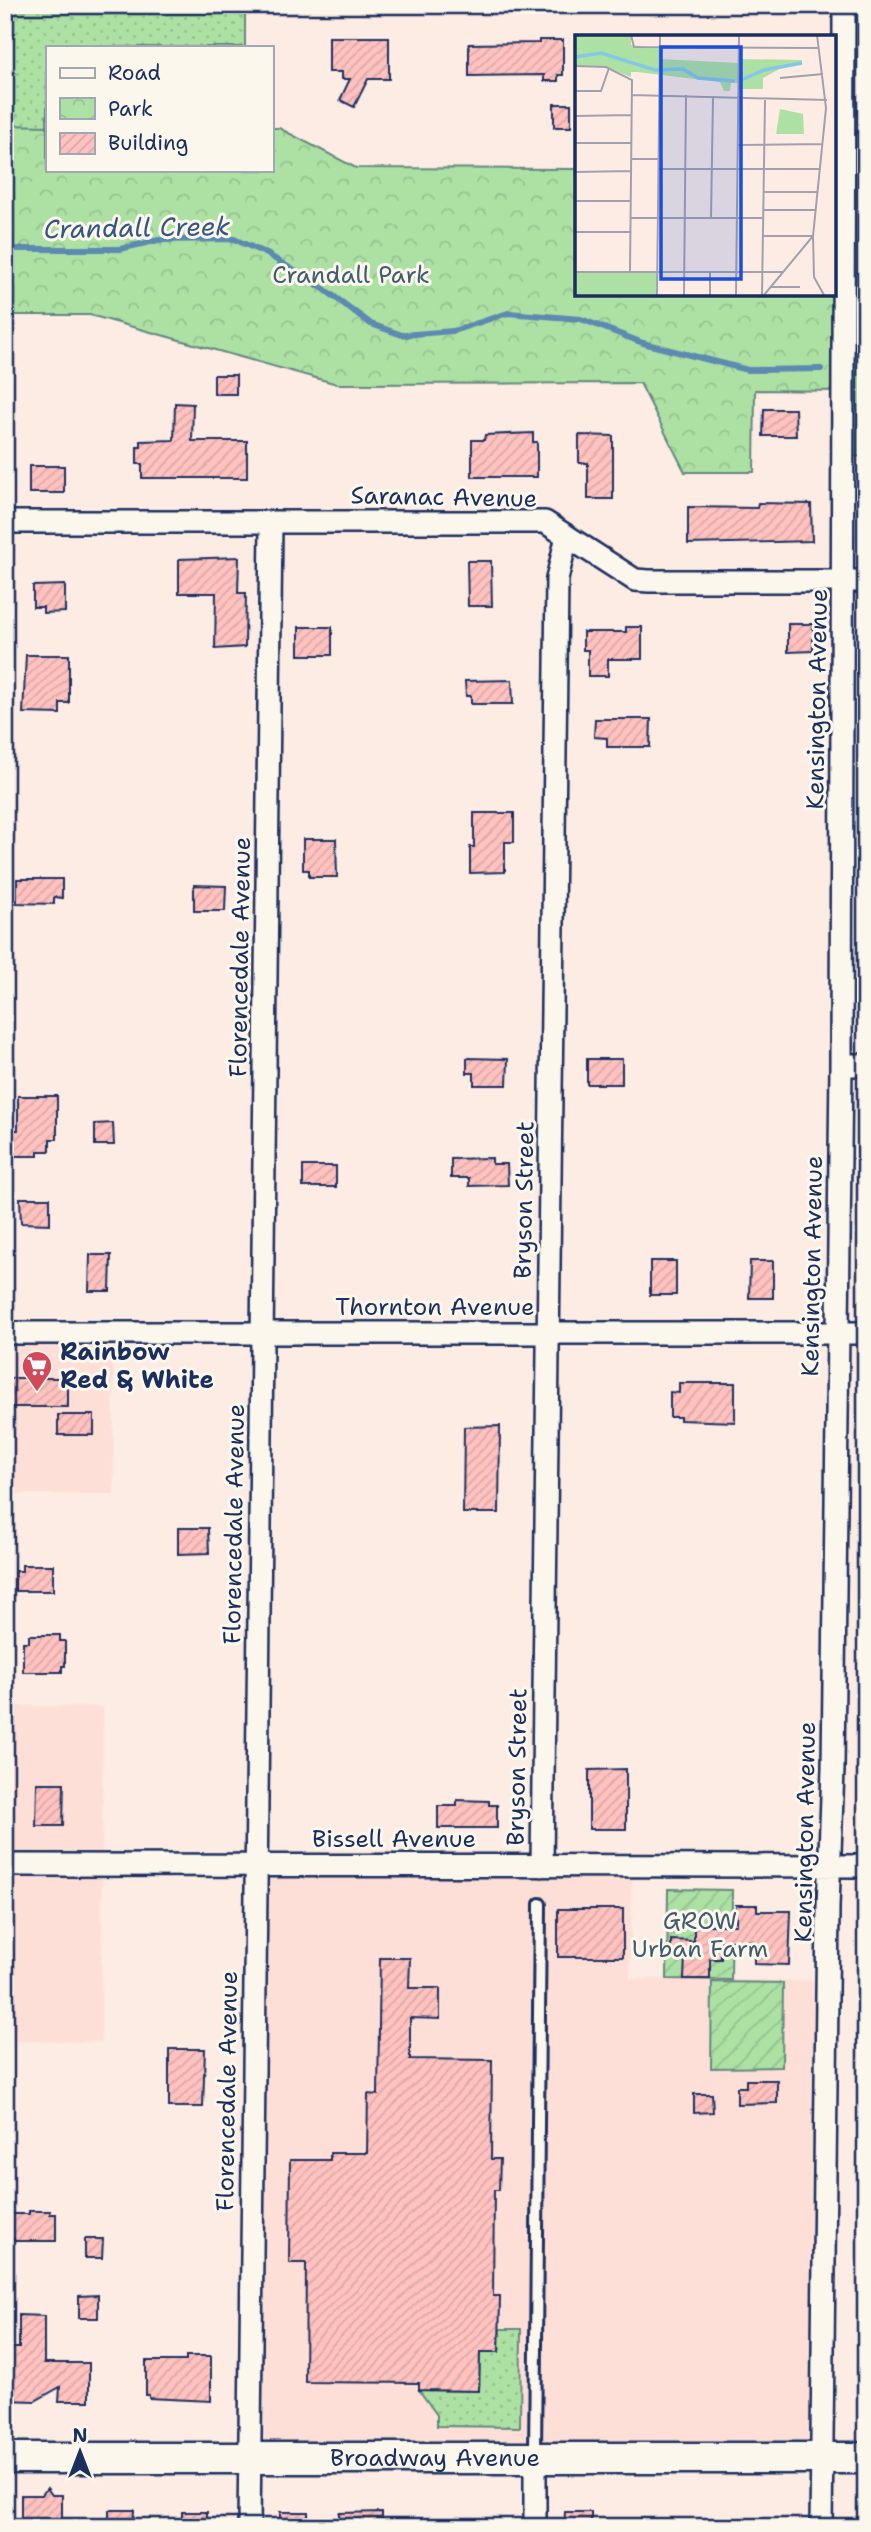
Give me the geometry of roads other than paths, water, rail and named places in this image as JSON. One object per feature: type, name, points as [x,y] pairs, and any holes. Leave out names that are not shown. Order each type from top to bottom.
[{"type":"street","name":"Kensington Avenue","points":[[821,2527],[841,1065],[845,5]]},
{"type":"street","name":"Saranac Avenue","points":[[5,522],[545,522],[635,580],[866,581]]},
{"type":"street","name":"Florencedale Avenue","points":[[249,2527],[271,522]]},
{"type":"street","name":"Bryson Street","points":[[542,1866],[557,579],[567,536]]},
{"type":"street","points":[[841,1065],[866,1065]]},
{"type":"street","name":"Thornton Avenue","points":[[5,1333],[866,1333]]},
{"type":"street","name":"Bissell Avenue","points":[[5,1865],[866,1866]]},
{"type":"street","name":"Broadway Avenue","points":[[5,2458],[866,2458]]},
{"type":"street","points":[[534,2527],[535,2458]]},
{"type":"lane","points":[[535,2458],[540,1904]]},
{"type":"waterway","name":"Crandall Creek","points":[[5,249],[120,249],[159,240],[234,239],[267,254],[324,289],[371,324],[402,335],[453,331],[508,313],[581,319],[643,343],[748,370],[821,369]]},
{"type":"place","name":"Rainbow Red & White","points":[[37,1393]]},
{"type":"park label","name":"Crandall Park","points":[[351,275]]},
{"type":"park label","name":"GROW Urban Farm","points":[[700,1935]]}]
